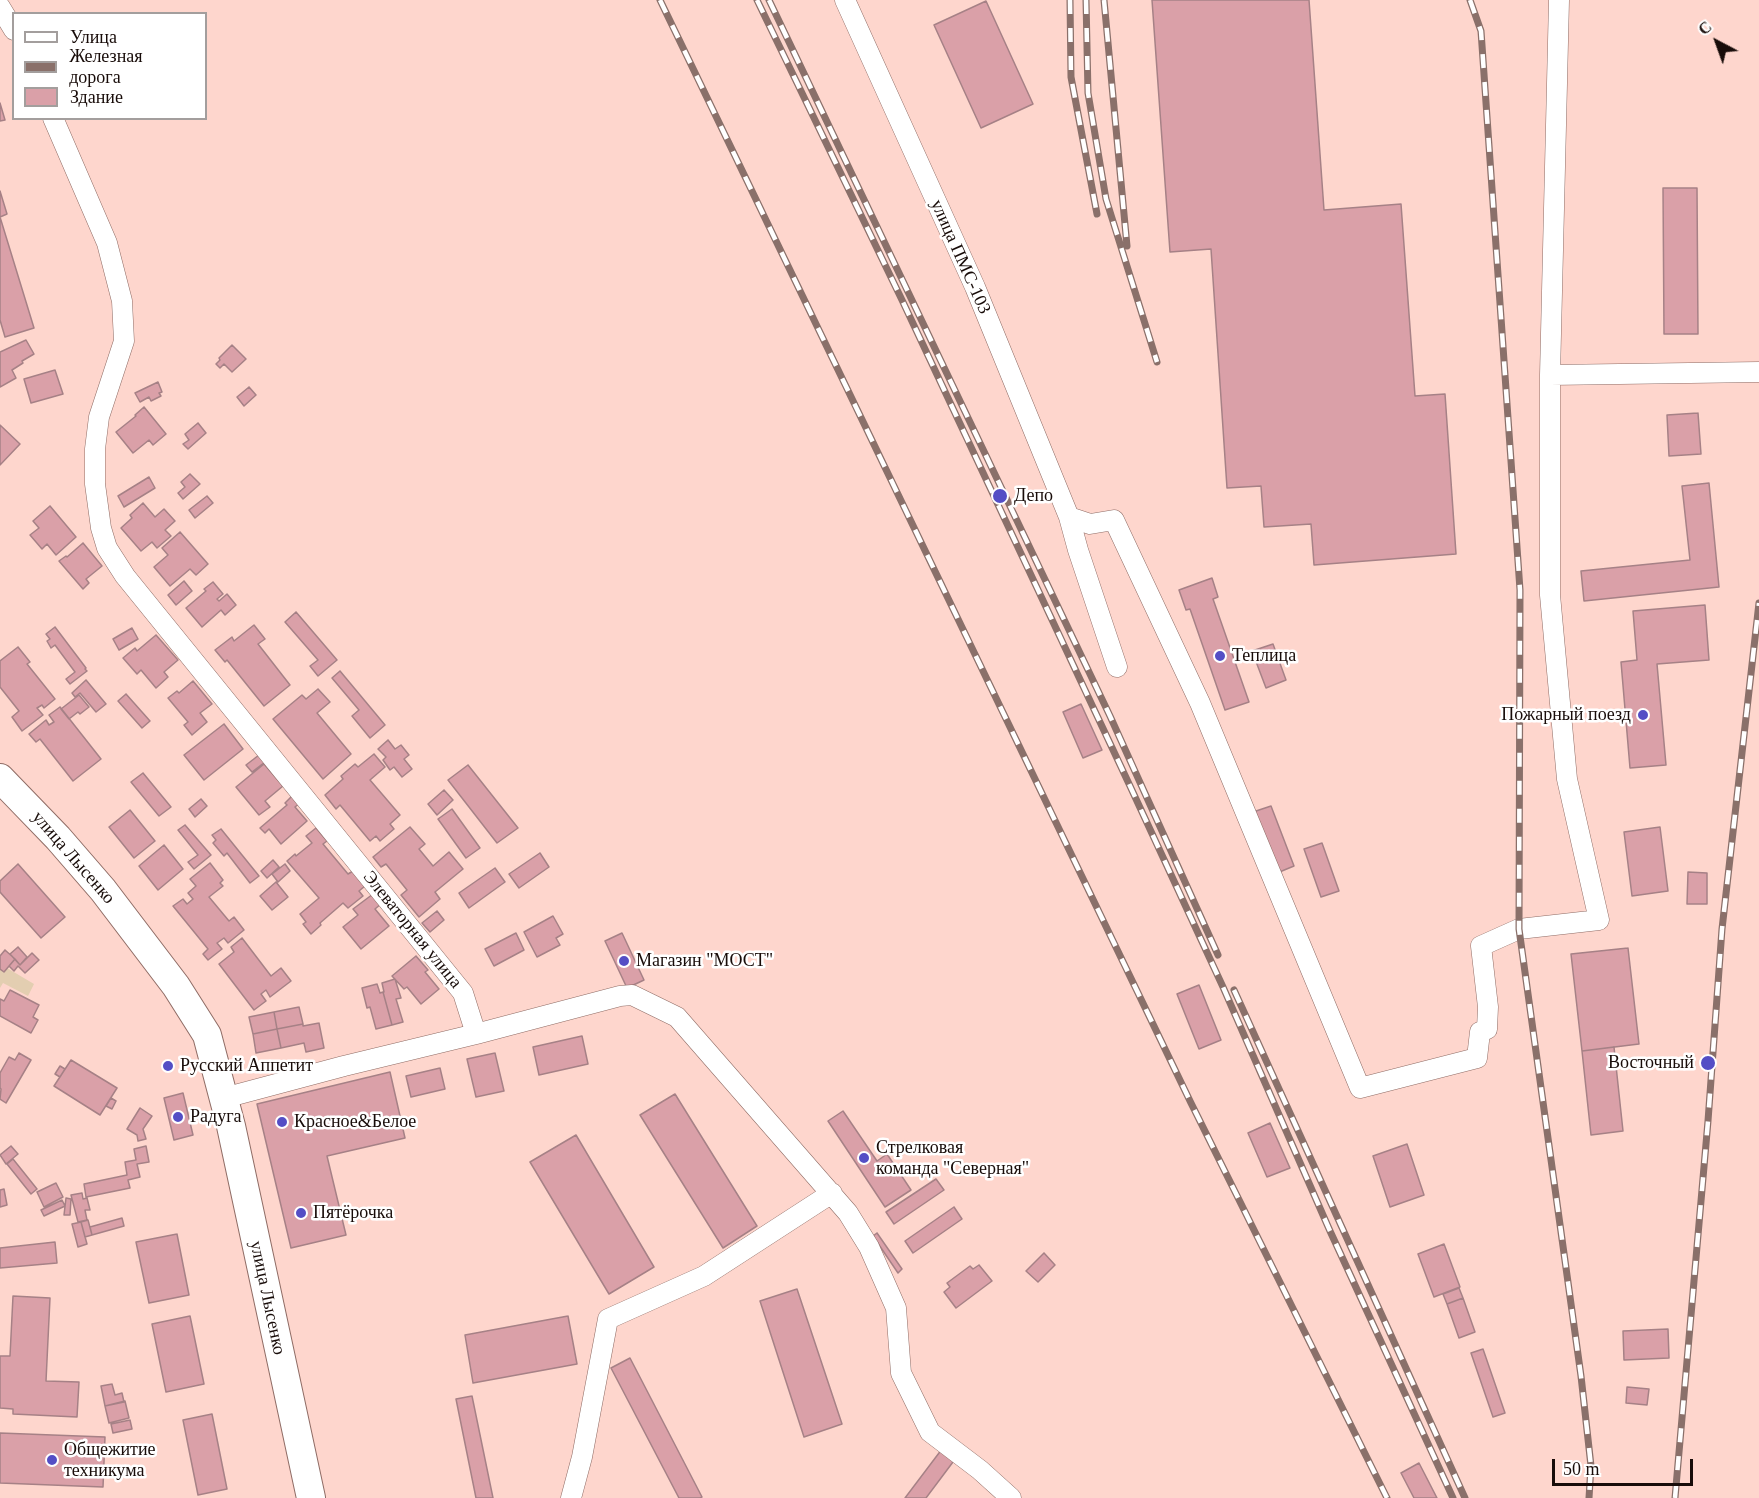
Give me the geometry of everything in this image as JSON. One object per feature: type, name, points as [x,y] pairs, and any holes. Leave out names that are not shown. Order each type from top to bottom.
[{"type":"main road","name":"улица Лысенко","points":[[0,778],[58,837],[103,890],[176,986],[207,1035],[224,1098],[311,1498]]},
{"type":"street","name":"улица ПМС-103","points":[[845,0],[975,286],[1069,517],[1117,667]]},
{"type":"street","points":[[1069,517],[1090,524],[1114,520],[1200,703],[1360,1088],[1477,1058],[1480,1032],[1487,1029],[1488,1007],[1481,946],[1519,929],[1599,920],[1567,779],[1550,595],[1550,375],[1559,0]]},
{"type":"street","points":[[0,7],[12,27]]},
{"type":"street","name":"Элеваторная улица","points":[[55,120],[107,243],[122,301],[123,341],[99,417],[95,449],[95,484],[101,528],[107,548],[125,576],[463,993],[476,1034]]},
{"type":"street","points":[[1550,375],[1759,372]]},
{"type":"street","points":[[224,1098],[620,996],[632,995],[677,1017],[848,1213],[869,1247],[896,1308],[901,1373],[930,1432],[980,1470],[1011,1498]]},
{"type":"street","points":[[571,1498],[582,1457],[608,1319],[704,1276],[831,1193]]},
{"type":"shaded area","points":[[7,968],[34,984],[28,996],[3,983],[0,988],[0,969],[4,972]]},
{"type":"building","points":[[1152,0],[1309,0],[1324,210],[1401,204],[1415,396],[1445,394],[1456,554],[1314,565],[1311,524],[1264,527],[1261,486],[1227,488],[1211,249],[1170,252]]},
{"type":"building","points":[[986,1],[1033,104],[981,128],[934,25]]},
{"type":"building","points":[[0,103],[5,120],[0,121]]},
{"type":"building","points":[[1663,188],[1697,188],[1698,334],[1664,334]]},
{"type":"building","points":[[0,191],[7,214],[0,217]]},
{"type":"building","points":[[0,217],[34,328],[5,337],[0,320]]},
{"type":"building","points":[[26,340],[34,354],[12,370],[16,378],[0,387],[0,352]]},
{"type":"building","points":[[232,345],[246,359],[232,372],[224,364],[220,368],[216,364]]},
{"type":"building","points":[[55,370],[63,394],[31,403],[24,379]]},
{"type":"building","points":[[158,382],[162,392],[159,393],[161,396],[151,401],[149,397],[140,402],[135,393]]},
{"type":"building","points":[[249,387],[256,395],[244,406],[237,397]]},
{"type":"building","points":[[144,407],[166,434],[153,445],[149,440],[133,453],[116,432]]},
{"type":"building","points":[[1698,413],[1701,454],[1669,456],[1667,415]]},
{"type":"building","points":[[198,423],[206,433],[188,449],[183,444],[189,440],[185,434]]},
{"type":"building","points":[[0,425],[20,444],[0,465]]},
{"type":"building","points":[[190,474],[200,484],[183,499],[178,493],[185,487],[181,482]]},
{"type":"building","points":[[149,477],[155,488],[124,507],[118,496]]},
{"type":"building","points":[[1709,483],[1719,587],[1584,601],[1581,571],[1690,560],[1682,486]]},
{"type":"building","points":[[207,496],[213,503],[195,518],[189,510]]},
{"type":"building","points":[[143,503],[155,517],[164,509],[175,521],[165,530],[171,536],[157,548],[152,542],[141,551],[121,528],[132,518],[130,515]]},
{"type":"building","points":[[50,506],[76,537],[56,555],[47,544],[42,549],[30,535],[39,528],[33,521]]},
{"type":"building","points":[[180,532],[208,564],[196,575],[190,569],[170,586],[154,567],[168,555],[162,548]]},
{"type":"building","points":[[83,543],[102,566],[86,579],[89,583],[83,589],[59,561]]},
{"type":"building","name":"Теплица","points":[[1212,578],[1218,597],[1213,599],[1249,702],[1225,710],[1190,609],[1186,610],[1179,590]]},
{"type":"building","points":[[184,581],[192,591],[176,605],[168,595]]},
{"type":"building","points":[[213,582],[223,594],[217,599],[219,601],[227,594],[236,605],[225,615],[221,610],[202,627],[186,608]]},
{"type":"building","name":"Пожарный поезд","points":[[1705,605],[1709,660],[1657,664],[1666,765],[1630,768],[1621,662],[1637,660],[1633,611]]},
{"type":"building","points":[[296,612],[337,660],[318,676],[310,666],[318,660],[285,622]]},
{"type":"building","points":[[254,625],[265,639],[258,644],[290,685],[264,706],[227,660],[225,662],[215,650],[232,637],[234,641]]},
{"type":"building","points":[[55,627],[87,671],[70,684],[66,679],[75,672],[55,645],[51,648],[47,641],[50,639],[46,634]]},
{"type":"building","points":[[132,628],[138,639],[119,650],[113,639]]},
{"type":"building","points":[[156,635],[178,660],[164,672],[168,677],[156,688],[141,670],[137,674],[123,658],[135,648],[137,651]]},
{"type":"building","points":[[1273,644],[1286,680],[1266,688],[1252,651]]},
{"type":"building","points":[[18,647],[30,662],[27,664],[55,699],[44,708],[42,705],[37,708],[43,715],[22,731],[12,717],[19,711],[0,687],[0,661]]},
{"type":"building","points":[[340,671],[385,725],[370,738],[352,716],[359,710],[332,678]]},
{"type":"building","points":[[86,680],[106,704],[96,712],[80,693],[75,697],[72,693]]},
{"type":"building","points":[[193,681],[212,704],[200,713],[207,722],[192,735],[184,725],[188,722],[168,698],[177,691],[179,693]]},
{"type":"building","points":[[318,689],[330,702],[317,713],[351,754],[323,779],[273,719],[302,695],[306,699]]},
{"type":"building","points":[[126,694],[150,721],[142,728],[118,701]]},
{"type":"building","points":[[79,695],[89,707],[69,719],[61,709]]},
{"type":"building","points":[[1081,704],[1102,750],[1083,758],[1063,712]]},
{"type":"building","points":[[60,707],[101,759],[73,781],[40,739],[36,742],[29,734],[46,720],[49,725],[54,722],[49,715]]},
{"type":"building","points":[[224,724],[243,749],[204,780],[184,755]]},
{"type":"building","points":[[388,740],[395,749],[401,745],[409,755],[404,759],[412,769],[402,777],[394,767],[390,770],[383,760],[386,757],[378,749]]},
{"type":"building","points":[[374,754],[385,767],[370,780],[400,815],[390,824],[394,829],[380,841],[376,836],[370,841],[340,805],[336,809],[325,795],[343,779],[341,776],[355,764],[358,767]]},
{"type":"building","points":[[259,755],[265,762],[252,772],[246,765]]},
{"type":"building","points":[[264,764],[283,786],[265,801],[270,807],[259,815],[236,787]]},
{"type":"building","points":[[468,765],[518,828],[497,843],[448,780]]},
{"type":"building","points":[[143,773],[171,807],[159,816],[131,782]]},
{"type":"building","points":[[444,790],[453,800],[437,815],[428,804]]},
{"type":"building","points":[[294,794],[301,802],[295,807],[307,821],[281,844],[269,829],[265,833],[260,828],[287,805],[285,803]]},
{"type":"building","points":[[201,799],[207,806],[195,817],[189,809]]},
{"type":"building","points":[[1271,806],[1294,866],[1277,873],[1253,812]]},
{"type":"building","points":[[452,809],[480,848],[466,858],[438,819]]},
{"type":"building","points":[[130,810],[155,841],[134,858],[109,827]]},
{"type":"building","points":[[185,825],[211,855],[194,869],[188,862],[198,855],[178,830]]},
{"type":"building","points":[[410,827],[425,844],[419,849],[433,866],[449,852],[463,869],[435,892],[440,899],[419,917],[401,895],[407,890],[386,864],[381,867],[373,857]]},
{"type":"building","points":[[1660,827],[1668,891],[1632,896],[1624,832]]},
{"type":"building","points":[[316,828],[327,841],[323,844],[348,874],[353,871],[365,886],[359,891],[363,896],[348,908],[343,903],[311,934],[303,924],[306,922],[300,914],[319,898],[287,861],[312,843],[306,836]]},
{"type":"building","points":[[221,829],[259,876],[250,883],[227,853],[224,856],[213,843],[216,840],[212,835]]},
{"type":"building","points":[[1322,843],[1339,891],[1321,897],[1304,849]]},
{"type":"building","points":[[164,845],[183,869],[158,890],[139,866]]},
{"type":"building","points":[[540,853],[549,867],[519,888],[509,874]]},
{"type":"building","points":[[273,860],[279,867],[267,878],[261,871]]},
{"type":"building","points":[[210,863],[223,880],[220,883],[223,886],[209,897],[229,921],[234,917],[244,930],[228,943],[224,938],[217,943],[222,949],[208,960],[203,954],[208,949],[173,906],[183,899],[187,904],[193,899],[188,893],[196,886],[190,879]]},
{"type":"building","points":[[18,864],[65,917],[41,938],[0,892],[0,881]]},
{"type":"building","points":[[285,864],[290,871],[278,882],[272,874]]},
{"type":"building","points":[[495,868],[505,882],[469,908],[459,893]]},
{"type":"building","points":[[1688,872],[1707,873],[1707,904],[1687,904]]},
{"type":"building","points":[[276,882],[288,897],[272,910],[260,896]]},
{"type":"building","points":[[373,894],[381,904],[375,909],[389,926],[361,949],[343,927],[358,915],[353,909]]},
{"type":"building","points":[[437,911],[444,920],[430,932],[422,923]]},
{"type":"building","points":[[553,916],[563,934],[556,938],[560,945],[537,957],[524,932]]},
{"type":"building","points":[[516,933],[524,950],[494,966],[485,949]]},
{"type":"building","name":"Магазин \"МОСТ\"","points":[[622,933],[644,980],[627,988],[605,941]]},
{"type":"building","points":[[242,938],[271,976],[281,968],[291,981],[270,997],[266,990],[261,994],[266,1001],[254,1010],[219,964],[234,952],[231,947]]},
{"type":"building","points":[[18,947],[27,957],[20,965],[10,954]]},
{"type":"building","points":[[1628,948],[1639,1044],[1582,1051],[1571,954]]},
{"type":"building","points":[[5,950],[15,959],[4,972],[0,969],[0,956]]},
{"type":"building","points":[[32,953],[39,960],[25,973],[18,966],[14,971],[9,966],[15,959],[20,965]]},
{"type":"building","points":[[416,956],[428,970],[425,972],[439,989],[421,1004],[407,987],[404,989],[392,976]]},
{"type":"building","points":[[395,979],[401,998],[396,999],[403,1022],[392,1025],[382,983]]},
{"type":"building","points":[[377,984],[380,993],[383,992],[392,1025],[376,1029],[362,988]]},
{"type":"building","points":[[1199,985],[1221,1040],[1199,1049],[1177,994]]},
{"type":"building","points":[[10,990],[39,1005],[33,1017],[38,1020],[31,1033],[0,1016],[0,999],[4,1001]]},
{"type":"building","points":[[299,1007],[303,1024],[277,1029],[274,1012]]},
{"type":"building","points":[[274,1012],[277,1029],[253,1034],[249,1017]]},
{"type":"building","points":[[319,1023],[324,1048],[306,1052],[304,1043],[281,1048],[277,1029]]},
{"type":"building","points":[[277,1029],[281,1048],[256,1053],[253,1034]]},
{"type":"building","points":[[582,1036],[588,1064],[539,1075],[533,1047]]},
{"type":"building","points":[[1614,1047],[1623,1131],[1591,1135],[1582,1051]]},
{"type":"building","points":[[19,1053],[31,1060],[6,1103],[0,1099],[0,1073],[9,1057],[15,1060]]},
{"type":"building","points":[[495,1053],[504,1091],[476,1097],[467,1059]]},
{"type":"building","points":[[71,1060],[117,1088],[100,1115],[54,1086]]},
{"type":"building","points":[[60,1066],[65,1069],[60,1077],[55,1074]]},
{"type":"building","points":[[440,1068],[445,1089],[411,1097],[406,1076]]},
{"type":"building","points":[[390,1072],[405,1138],[327,1156],[346,1235],[291,1248],[257,1104]]},
{"type":"building","name":"Радуга","points":[[183,1093],[193,1135],[174,1140],[164,1098]]},
{"type":"building","points":[[675,1094],[757,1226],[723,1248],[640,1115]]},
{"type":"building","points":[[111,1098],[116,1101],[112,1109],[106,1106]]},
{"type":"building","points":[[140,1108],[152,1116],[143,1129],[146,1139],[138,1141],[137,1135],[127,1129]]},
{"type":"building","name":"Стрелковая команда \"Северная\"","points":[[843,1111],[877,1161],[887,1154],[911,1190],[885,1207],[828,1121]]},
{"type":"building","points":[[1270,1123],[1290,1168],[1267,1177],[1248,1133]]},
{"type":"building","points":[[576,1135],[654,1267],[609,1294],[530,1162]]},
{"type":"building","points":[[1407,1144],[1424,1195],[1390,1207],[1373,1156]]},
{"type":"building","points":[[11,1146],[18,1154],[6,1164],[0,1155]]},
{"type":"building","points":[[146,1146],[149,1162],[137,1164],[140,1177],[128,1180],[130,1188],[86,1197],[84,1184],[127,1175],[125,1162],[136,1160],[134,1149]]},
{"type":"building","points":[[13,1159],[37,1189],[31,1194],[7,1164]]},
{"type":"building","points":[[936,1179],[944,1190],[894,1224],[886,1212]]},
{"type":"building","points":[[56,1183],[63,1197],[44,1207],[37,1192]]},
{"type":"building","points":[[4,1189],[7,1205],[0,1207],[0,1190]]},
{"type":"building","points":[[82,1193],[83,1199],[87,1198],[90,1210],[85,1210],[87,1220],[78,1222],[71,1195]]},
{"type":"building","points":[[66,1198],[71,1199],[70,1215],[64,1215]]},
{"type":"building","points":[[62,1200],[65,1206],[44,1216],[41,1210]]},
{"type":"building","points":[[954,1207],[962,1219],[913,1253],[905,1241]]},
{"type":"building","points":[[122,1218],[124,1226],[92,1235],[90,1227]]},
{"type":"building","points":[[88,1220],[92,1235],[85,1237],[81,1222]]},
{"type":"building","points":[[81,1222],[87,1244],[78,1247],[72,1224]]},
{"type":"building","points":[[877,1233],[902,1269],[898,1273],[873,1236]]},
{"type":"building","points":[[177,1234],[189,1295],[149,1303],[136,1242]]},
{"type":"building","points":[[55,1242],[57,1263],[0,1268],[0,1248]]},
{"type":"building","points":[[1444,1244],[1460,1287],[1434,1297],[1418,1254]]},
{"type":"building","points":[[1044,1253],[1055,1265],[1038,1282],[1026,1271]]},
{"type":"building","points":[[979,1265],[992,1281],[956,1308],[944,1292],[950,1287],[947,1283],[970,1266],[973,1269]]},
{"type":"building","points":[[1459,1288],[1463,1298],[1447,1304],[1443,1294]]},
{"type":"building","points":[[797,1289],[842,1424],[804,1437],[760,1301]]},
{"type":"building","points":[[13,1296],[50,1298],[46,1381],[79,1382],[77,1417],[13,1414],[13,1409],[0,1408],[0,1356],[10,1356]]},
{"type":"building","points":[[1463,1298],[1475,1332],[1459,1338],[1447,1304]]},
{"type":"building","points":[[190,1316],[204,1384],[166,1392],[152,1324]]},
{"type":"building","points":[[568,1316],[577,1364],[473,1383],[465,1335]]},
{"type":"building","points":[[1668,1329],[1669,1358],[1624,1360],[1623,1331]]},
{"type":"building","points":[[1483,1349],[1505,1413],[1493,1417],[1471,1353]]},
{"type":"building","points":[[630,1358],[702,1497],[679,1498],[611,1368]]},
{"type":"building","points":[[112,1384],[115,1395],[122,1393],[124,1402],[105,1406],[101,1386]]},
{"type":"building","points":[[1627,1387],[1649,1389],[1647,1405],[1626,1403]]},
{"type":"building","points":[[472,1396],[493,1498],[476,1498],[456,1399]]},
{"type":"building","points":[[125,1401],[129,1418],[109,1423],[105,1406]]},
{"type":"building","points":[[212,1414],[227,1489],[198,1495],[183,1420]]},
{"type":"building","points":[[130,1420],[132,1429],[113,1433],[111,1424]]},
{"type":"building","name":"Общежитие техникума","points":[[0,1433],[105,1437],[103,1487],[0,1483]]},
{"type":"building","points":[[942,1449],[956,1458],[926,1498],[905,1498]]},
{"type":"building","points":[[1419,1463],[1437,1498],[1414,1498],[1401,1473]]},
{"type":"railway","points":[[660,0],[1191,1103],[1387,1498]]},
{"type":"railway","points":[[757,0],[902,300],[1130,786],[1453,1498]]},
{"type":"railway","points":[[769,0],[1110,716],[1218,955]]},
{"type":"railway","points":[[1070,0],[1071,77],[1097,214]]},
{"type":"railway","points":[[1086,0],[1088,93],[1106,199],[1157,362]]},
{"type":"railway","points":[[1104,0],[1127,246]]},
{"type":"railway","points":[[1470,0],[1481,31],[1520,590],[1519,929],[1581,1376],[1591,1466],[1589,1498]]},
{"type":"railway","points":[[1675,1498],[1708,1121],[1722,929],[1759,603]]},
{"type":"railway","points":[[1234,990],[1465,1498]]},
{"type":"place","name":"Депо","points":[[1000,496]]},
{"type":"place","name":"Теплица","points":[[1220,656]]},
{"type":"place","name":"Пожарный поезд","points":[[1643,715]]},
{"type":"place","name":"Магазин \"МОСТ\"","points":[[624,961]]},
{"type":"place","name":"Восточный","points":[[1708,1063]]},
{"type":"place","name":"Русский Аппетит","points":[[168,1066]]},
{"type":"place","name":"Радуга","points":[[178,1117]]},
{"type":"place","name":"Красное&Белое","points":[[282,1122]]},
{"type":"place","name":"Стрелковая команда \"Северная\"","points":[[864,1158]]},
{"type":"place","name":"Пятёрочка","points":[[301,1213]]},
{"type":"place","name":"Общежитие техникума","points":[[52,1460]]}]
